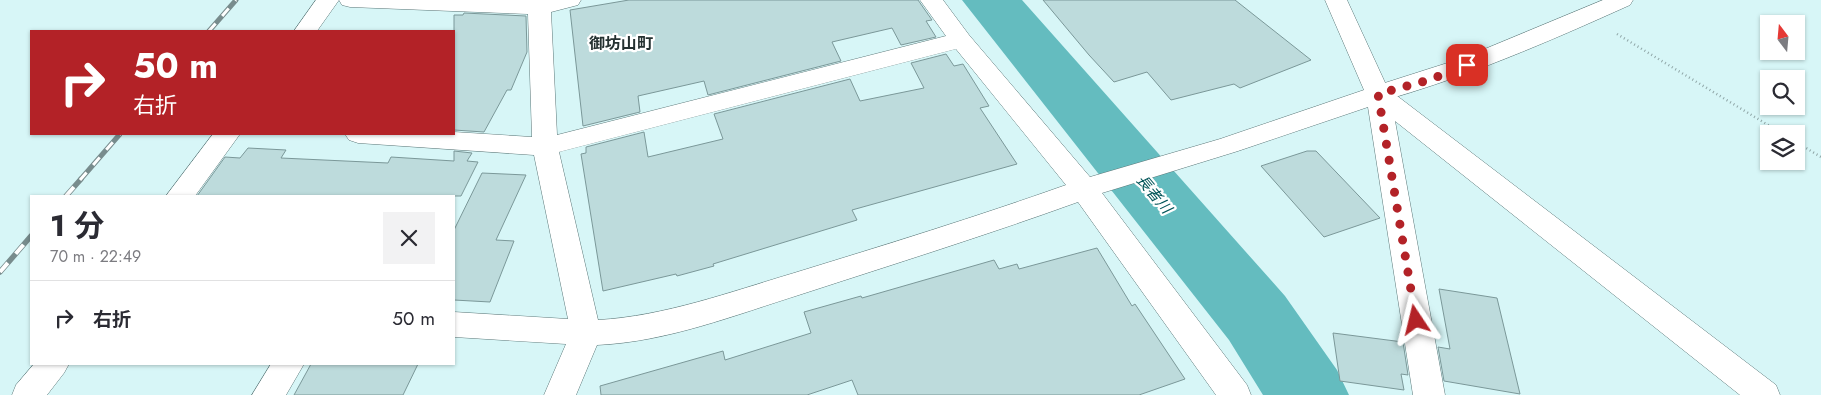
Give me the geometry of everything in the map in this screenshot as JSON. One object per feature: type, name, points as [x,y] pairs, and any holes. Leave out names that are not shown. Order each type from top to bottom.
[{"type":"street","points":[[306,30],[328,0]]},
{"type":"street","points":[[350,0],[539,8],[570,0]]},
{"type":"street","points":[[932,0],[961,40],[1084,189],[1231,394]]},
{"type":"street","points":[[1336,0],[1378,94],[1429,395]]},
{"type":"street","points":[[455,325],[586,333],[625,330],[700,314],[978,227],[1084,189],[1229,145],[1378,94],[1429,80],[1528,42],[1622,0]]},
{"type":"street","points":[[539,8],[545,147],[586,333],[560,395]]},
{"type":"street","points":[[372,135],[545,147],[961,40]]},
{"type":"street","points":[[1378,94],[1764,395]]},
{"type":"street","points":[[181,195],[226,135]]},
{"type":"street","points":[[28,395],[52,365]]},
{"type":"street","points":[[268,395],[287,365]]},
{"type":"path","points":[[1587,16],[1768,125]]},
{"type":"path","points":[[1805,147],[1821,157]]},
{"type":"building","points":[[629,0],[918,0],[932,20],[926,21],[936,37],[901,45],[892,28],[832,42],[841,61],[708,95],[704,81],[638,96],[640,112],[583,126],[570,10]]},
{"type":"building","points":[[1043,0],[1235,0],[1311,60],[1240,88],[1234,84],[1171,100],[1147,72],[1114,82]]},
{"type":"building","points":[[464,13],[526,16],[527,52],[511,90],[507,90],[484,132],[455,130],[454,15],[463,15]]},
{"type":"building","points":[[946,54],[954,66],[963,64],[989,106],[980,108],[1017,164],[852,210],[857,220],[713,264],[714,266],[677,276],[676,274],[603,291],[581,154],[586,153],[586,147],[644,132],[648,157],[723,139],[714,114],[850,79],[860,101],[924,88],[911,63]]},
{"type":"building","points":[[248,148],[286,150],[281,158],[388,163],[391,157],[454,161],[454,151],[472,153],[467,161],[478,162],[461,196],[198,195],[225,157],[240,158]]},
{"type":"building","points":[[1307,151],[1316,151],[1380,218],[1324,237],[1261,166]]},
{"type":"building","points":[[482,173],[526,175],[496,240],[514,241],[490,302],[455,300],[455,228]]},
{"type":"building","points":[[1097,248],[1132,306],[1135,304],[1185,379],[1139,395],[858,395],[852,380],[807,395],[601,395],[600,386],[723,351],[725,360],[811,333],[804,312],[861,296],[862,298],[994,260],[999,269],[1017,264],[1019,269]]},
{"type":"building","points":[[1439,289],[1497,298],[1520,394],[1444,381],[1438,347],[1450,349]]},
{"type":"building","points":[[1333,333],[1403,342],[1408,375],[1401,374],[1404,390],[1340,381]]},
{"type":"building","points":[[310,365],[418,365],[403,395],[294,395]]},
{"type":"waterway","name":"長者川","points":[[991,0],[1257,318],[1308,395]]},
{"type":"railway","points":[[210,30],[236,0]]},
{"type":"railway","points":[[80,180],[119,135]]},
{"type":"railway","points":[[67,195],[81,179]]},
{"type":"railway","points":[[0,272],[30,237]]},
{"type":"district","name":"御坊山町","points":[[621,43]]},
{"type":"route","points":[[1416,320],[1378,94],[1429,80],[1467,65]]}]
